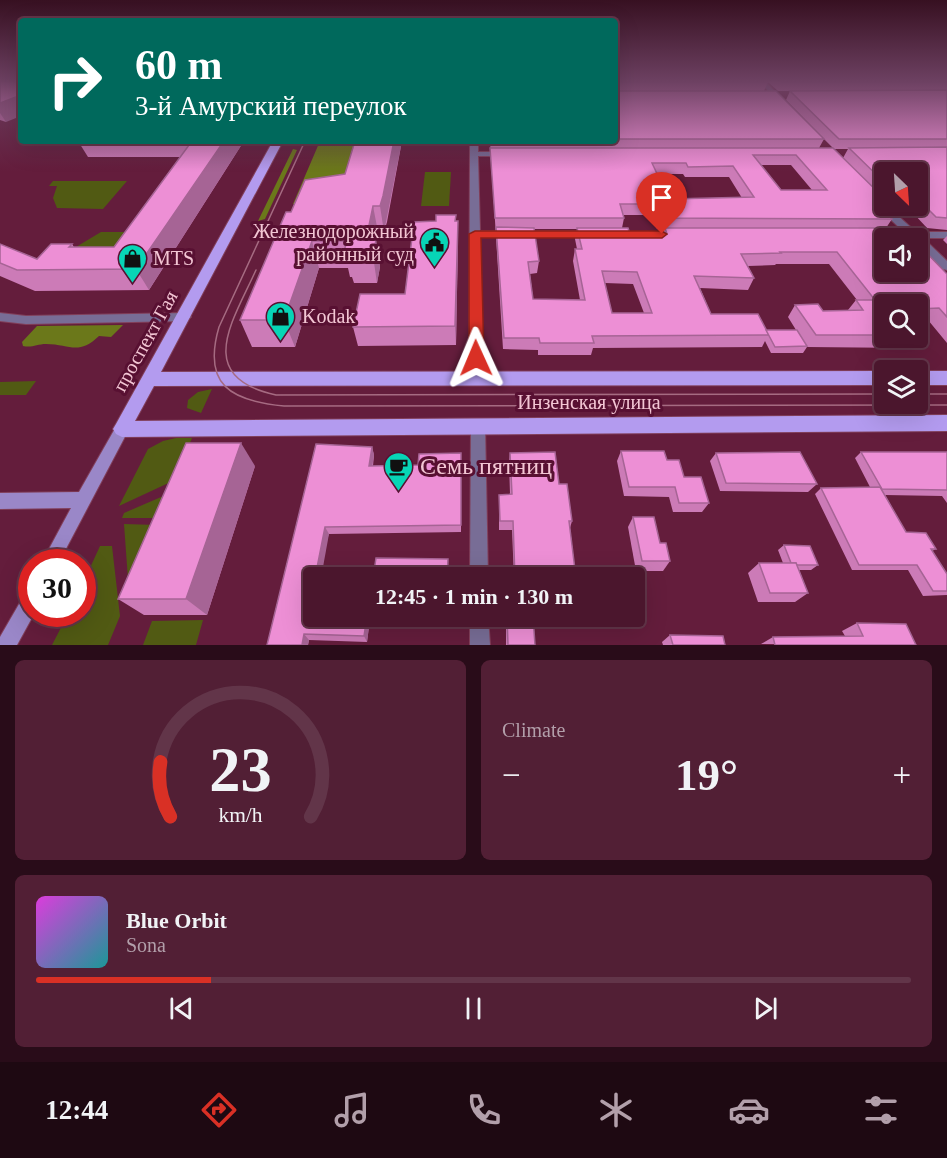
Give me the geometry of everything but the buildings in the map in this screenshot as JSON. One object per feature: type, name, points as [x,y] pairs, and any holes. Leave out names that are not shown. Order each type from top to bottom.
[{"type":"main road","name":"проспект Гая","points":[[57,549],[185,317],[276,144]]},
{"type":"main road","name":"Инзенская улица","points":[[149,379],[874,378]]},
{"type":"main road","points":[[928,378],[947,378]]},
{"type":"main road","name":"Инзенская улица","points":[[122,429],[947,423]]},
{"type":"main road","points":[[0,501],[84,501]]},
{"type":"main road","points":[[6,645],[18,623]]},
{"type":"street","points":[[474,144],[476,379]]},
{"type":"street","points":[[474,154],[510,154]]},
{"type":"street","points":[[863,188],[904,228]]},
{"type":"street","points":[[475,234],[603,234]]},
{"type":"street","points":[[928,237],[947,235]]},
{"type":"street","points":[[928,249],[947,267]]},
{"type":"street","points":[[0,317],[26,320],[185,317]]},
{"type":"street","points":[[478,425],[479,567]]},
{"type":"street","points":[[479,627],[480,645]]},
{"type":"green space","points":[[319,144],[358,144],[336,237],[312,204],[293,204]]},
{"type":"green space","points":[[293,149],[297,150],[265,219],[258,221]]},
{"type":"green space","points":[[425,172],[451,172],[449,206],[421,206]]},
{"type":"green space","points":[[53,181],[127,181],[103,209],[57,208],[53,198],[57,186],[49,186]]},
{"type":"green space","points":[[101,232],[130,232],[117,250],[84,250],[76,247]]},
{"type":"green space","points":[[123,325],[111,337],[99,336],[85,346],[74,348],[54,344],[23,346],[22,342],[37,326]]},
{"type":"green space","points":[[36,381],[26,395],[0,395],[0,382]]},
{"type":"green space","points":[[212,389],[201,413],[187,408],[188,400],[198,392]]},
{"type":"green space","points":[[192,438],[175,480],[119,506],[148,449],[163,441]]},
{"type":"green space","points":[[168,494],[158,518],[122,518],[124,513]]},
{"type":"green space","points":[[124,524],[157,525],[129,593]]},
{"type":"green space","points":[[100,546],[112,546],[120,616],[108,645],[52,645],[61,627],[96,627],[96,555]]},
{"type":"green space","points":[[203,620],[196,645],[143,645],[152,621]]},
{"type":"tram line","points":[[304,144],[219,327],[215,347],[218,376],[225,386],[249,400],[284,406],[947,405]]},
{"type":"tram line","points":[[256,270],[230,327],[226,345],[227,361],[235,375],[250,387],[276,395],[874,394]]},
{"type":"tram line","points":[[928,394],[947,394]]},
{"type":"place","name":"Железнодорожный районный суд","points":[[435,268]]},
{"type":"place","name":"MTS","points":[[132,284]]},
{"type":"place","name":"Kodak","points":[[281,342]]},
{"type":"place","name":"Семь пятниц","points":[[399,492]]},
{"type":"route","points":[[476,358],[475,234],[662,234]]}]
